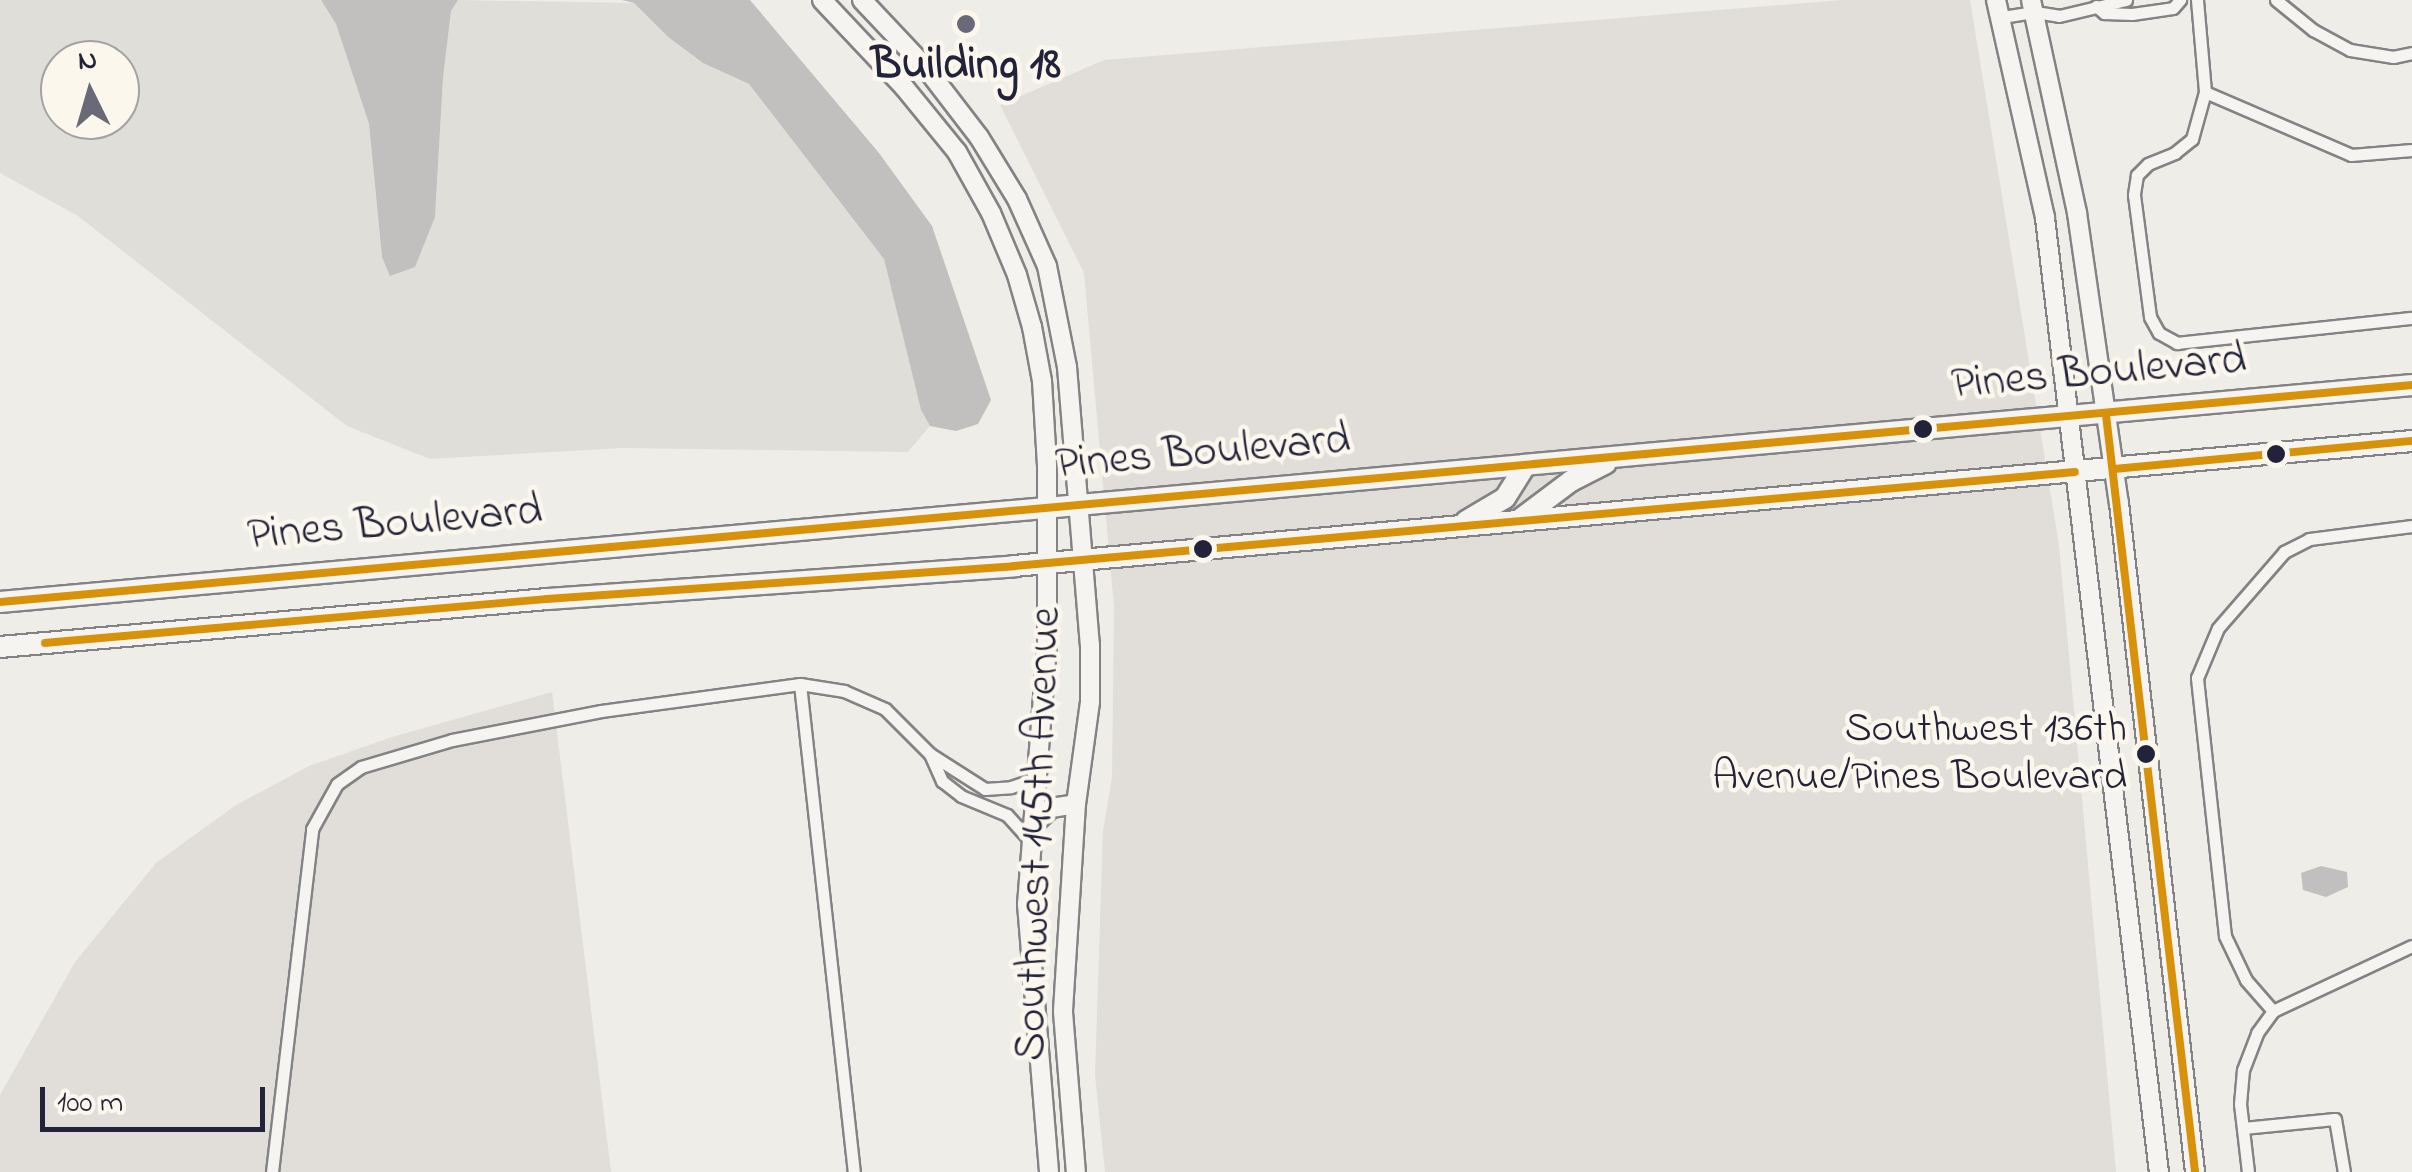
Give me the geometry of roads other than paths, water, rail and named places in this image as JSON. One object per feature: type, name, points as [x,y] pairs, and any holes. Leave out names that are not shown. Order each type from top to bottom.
[{"type":"highway","name":"Pines Boulevard","points":[[0,602],[2412,385]]},
{"type":"highway","name":"Pines Boulevard","points":[[0,647],[547,599],[1048,562],[2412,441]]},
{"type":"highway","points":[[1519,520],[1571,481],[1617,458]]},
{"type":"highway","points":[[1458,526],[1505,498],[1524,466]]},
{"type":"street","name":"Southwest 145th Avenue","points":[[822,0],[904,87],[957,152],[991,213],[1018,275],[1032,327],[1042,381],[1048,562],[1047,645],[1027,904],[1049,1172]]},
{"type":"street","name":"Southwest 145th Avenue","points":[[862,0],[926,68],[979,137],[1017,199],[1039,250],[1066,367],[1084,558],[1090,702],[1076,804],[1062,1012],[1076,1172]]},
{"type":"street","points":[[2126,0],[2059,16],[2037,4],[1999,8],[2045,218],[2159,1172]]},
{"type":"street","points":[[2096,6],[2104,13],[2132,14],[2173,8],[2180,0]]},
{"type":"street","points":[[2197,0],[2205,92],[2192,138],[2137,174],[2134,195],[2150,317],[2160,334],[2177,342],[2412,318]]},
{"type":"street","points":[[2276,0],[2313,30],[2350,50],[2393,57],[2412,53]]},
{"type":"street","points":[[2037,4],[2078,212],[2114,469],[2195,1172]]},
{"type":"street","points":[[2205,92],[2350,155],[2412,150]]},
{"type":"street","points":[[2273,1011],[2246,980],[2226,936],[2197,678],[2211,641],[2272,562],[2309,539],[2412,526]]},
{"type":"street","points":[[272,1172],[312,829],[337,784],[361,767],[395,754],[601,711],[800,684],[844,691],[885,709],[930,754],[985,788],[1011,788],[1037,778]]},
{"type":"street","points":[[800,684],[854,1172]]},
{"type":"street","points":[[930,754],[942,781],[961,796],[1007,815],[1033,834],[1051,808],[1076,804]]},
{"type":"street","points":[[2248,1172],[2242,1070],[2257,1033],[2273,1011],[2412,946]]},
{"type":"street","points":[[2244,1128],[2335,1119],[2344,1172]]},
{"type":"place","name":"Building 18","points":[[966,24]]},
{"type":"place","name":"Southwest 136th Avenue/Pines Boulevard","points":[[2146,754]]}]
